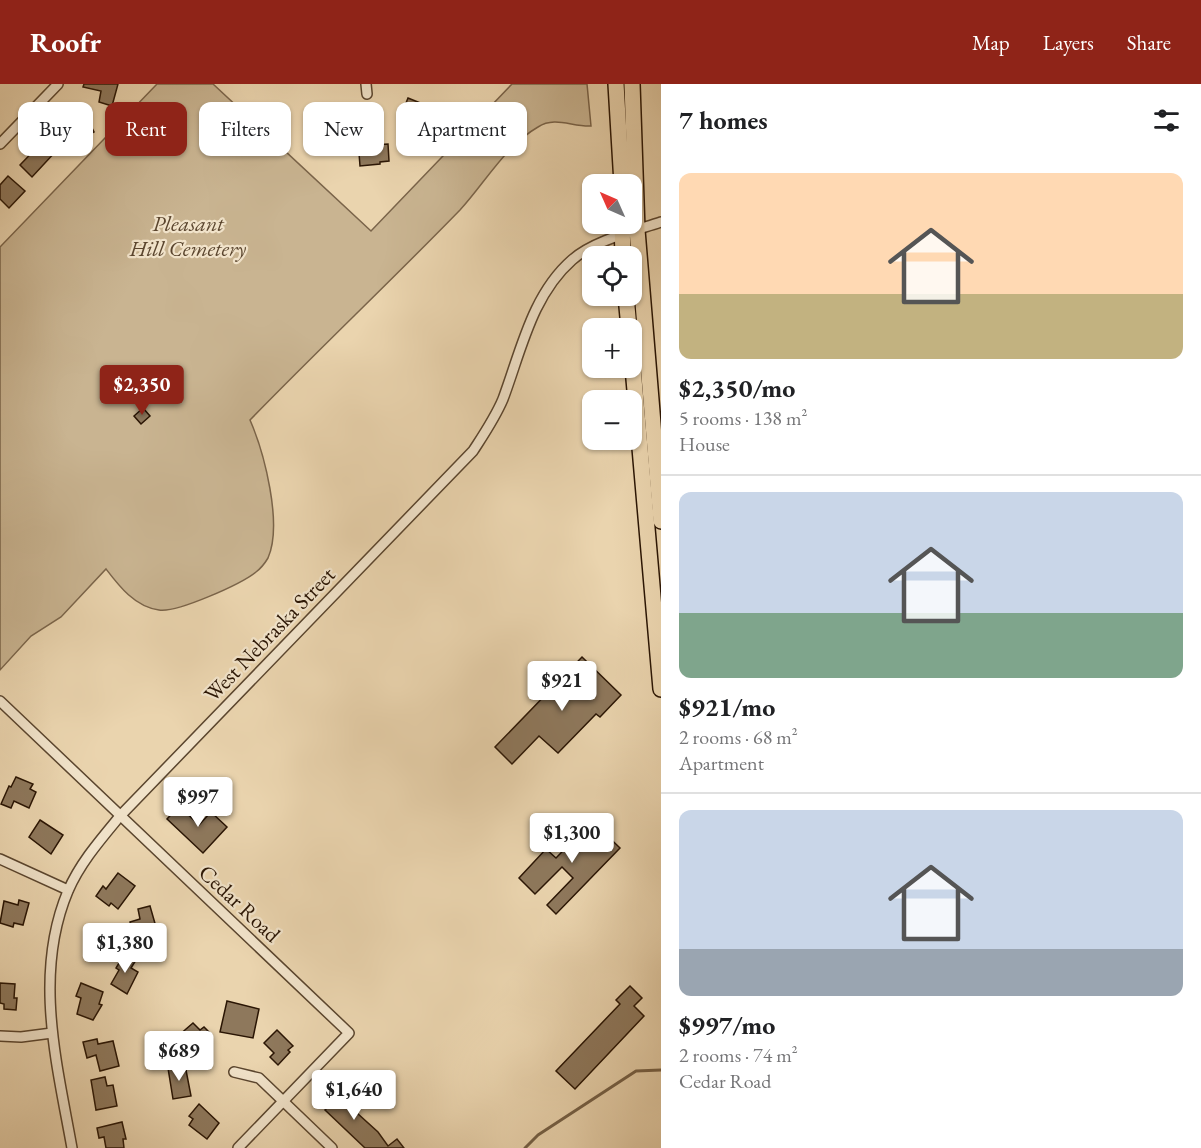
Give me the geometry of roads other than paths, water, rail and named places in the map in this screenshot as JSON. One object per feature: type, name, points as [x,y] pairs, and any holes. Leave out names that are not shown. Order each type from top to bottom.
[{"type":"main road","points":[[616,84],[621,174]]},
{"type":"main road","points":[[632,84],[635,174]]},
{"type":"main road","points":[[637,234],[661,521]]},
{"type":"main road","points":[[634,378],[661,689]]},
{"type":"street","points":[[0,144],[58,84]]},
{"type":"street","points":[[366,84],[367,94]]},
{"type":"street","name":"West Nebraska Street","points":[[642,228],[661,222]]},
{"type":"street","name":"West Nebraska Street","points":[[72,1148],[52,1033],[49,979],[55,934],[68,890],[92,851],[120,816],[473,451],[498,409],[527,330],[553,279],[573,258],[616,234]]},
{"type":"street","name":"Cedar Road","points":[[0,701],[349,1033],[284,1101]]},
{"type":"street","points":[[0,860],[68,890]]},
{"type":"street","points":[[0,1036],[21,1037],[52,1033]]},
{"type":"street","points":[[234,1072],[259,1078],[332,1148]]},
{"type":"street","points":[[238,1148],[284,1101]]},
{"type":"waterway","points":[[525,1148],[538,1135],[636,1071],[661,1070]]},
{"type":"park label","name":"Pleasant Hill Cemetery","points":[[188,236]]}]
